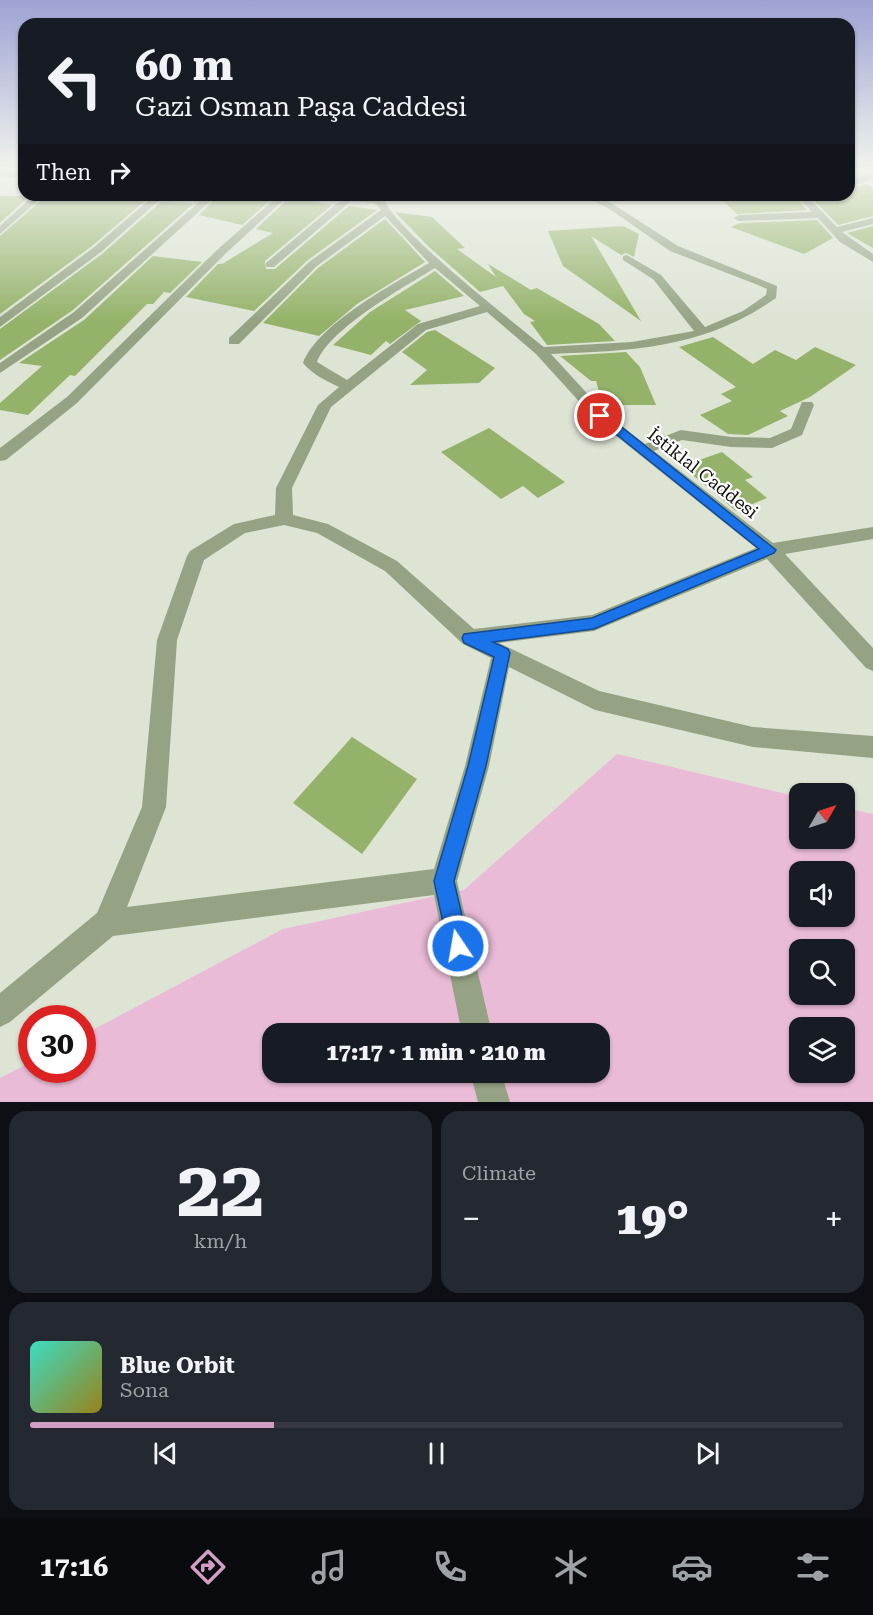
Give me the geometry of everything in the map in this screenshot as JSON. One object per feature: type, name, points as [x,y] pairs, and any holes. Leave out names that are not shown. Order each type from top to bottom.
[{"type":"street","points":[[0,231],[13,219]]},
{"type":"street","points":[[0,323],[98,250],[132,219]]},
{"type":"street","points":[[0,369],[78,315],[185,219]]},
{"type":"street","points":[[0,456],[72,400],[221,252],[257,219]]},
{"type":"street","points":[[270,265],[324,219]]},
{"type":"street","points":[[234,341],[362,219]]},
{"type":"street","name":"İstiklal Caddesi","points":[[397,219],[436,263],[541,351],[600,416],[770,550],[873,662]]},
{"type":"street","points":[[541,351],[627,346],[682,339],[726,324],[760,306],[772,296],[773,288],[751,275],[686,255],[634,219]]},
{"type":"street","points":[[824,219],[873,259]]},
{"type":"street","points":[[835,230],[854,228],[873,221]]},
{"type":"street","points":[[627,258],[657,277],[702,332]]},
{"type":"street","points":[[348,386],[318,371],[310,363],[315,349],[371,302],[436,263]]},
{"type":"street","points":[[284,519],[284,488],[325,405],[422,327],[489,307]]},
{"type":"street","points":[[643,450],[681,435],[731,442],[772,443],[797,432],[807,405]]},
{"type":"street","points":[[0,1012],[106,922],[153,807],[167,640],[196,556],[240,528],[284,519],[322,528],[391,566],[470,638],[596,700],[753,737],[873,747]]},
{"type":"street","points":[[470,638],[594,623],[770,550],[873,533]]},
{"type":"street","points":[[475,1023],[444,881],[477,766],[502,653]]},
{"type":"street","points":[[106,922],[444,881]]},
{"type":"street","points":[[488,1083],[494,1102]]},
{"type":"shaded area","points":[[617,754],[789,795],[789,849],[855,849],[855,810],[873,814],[873,1102],[0,1102],[0,1078],[18,1069],[18,1083],[96,1083],[96,1028],[283,929],[464,890]]},
{"type":"building","points":[[19,219],[123,219],[92,246],[0,314],[0,236]]},
{"type":"building","points":[[141,219],[176,219],[73,310],[0,360],[0,329],[102,254]]},
{"type":"building","points":[[218,219],[248,219],[242,225]]},
{"type":"building","points":[[266,219],[315,219],[265,261],[266,269],[275,269],[333,219],[364,219],[308,260],[254,311],[186,297],[218,264],[222,264],[273,233],[256,229]]},
{"type":"building","points":[[384,219],[425,262],[357,304],[319,336],[263,323],[318,268]]},
{"type":"building","points":[[402,219],[435,219],[465,248],[457,249],[496,277],[488,264],[531,290],[537,288],[599,324],[615,341],[547,345],[530,322],[535,321],[524,314],[503,286],[480,292],[429,247]]},
{"type":"building","points":[[833,219],[860,219],[838,225]]},
{"type":"building","points":[[817,220],[833,238],[804,254],[731,227],[740,223]]},
{"type":"building","points":[[623,226],[639,234],[634,257],[626,253],[621,255],[591,236],[641,321],[563,266],[548,231]]},
{"type":"building","points":[[873,226],[873,248],[847,233]]},
{"type":"building","points":[[153,256],[202,262],[170,293],[164,292],[153,304],[147,304],[75,376],[70,375],[28,415],[0,410],[0,403],[42,366],[19,363],[84,320]]},
{"type":"building","points":[[435,271],[464,296],[405,310],[421,321],[390,344],[386,341],[371,355],[333,345],[370,312]]},
{"type":"building","points":[[435,330],[495,368],[479,383],[410,385],[427,370],[402,352],[427,332]]},
{"type":"building","points":[[713,337],[753,364],[775,350],[796,360],[815,347],[856,365],[810,397],[780,411],[788,416],[748,435],[728,434],[700,415],[732,401],[721,394],[736,387],[679,347]]},
{"type":"building","points":[[626,352],[640,367],[656,405],[603,405],[596,381],[591,381],[560,356]]},
{"type":"building","points":[[489,428],[565,482],[538,498],[523,486],[501,499],[441,452]]},
{"type":"building","points":[[722,452],[753,477],[745,480],[767,498],[736,511],[682,466]]},
{"type":"building","points":[[352,737],[417,779],[362,854],[293,803]]},
{"type":"route","points":[[458,946],[444,881],[477,766],[502,653],[470,638],[594,623],[770,550],[600,416]]}]
